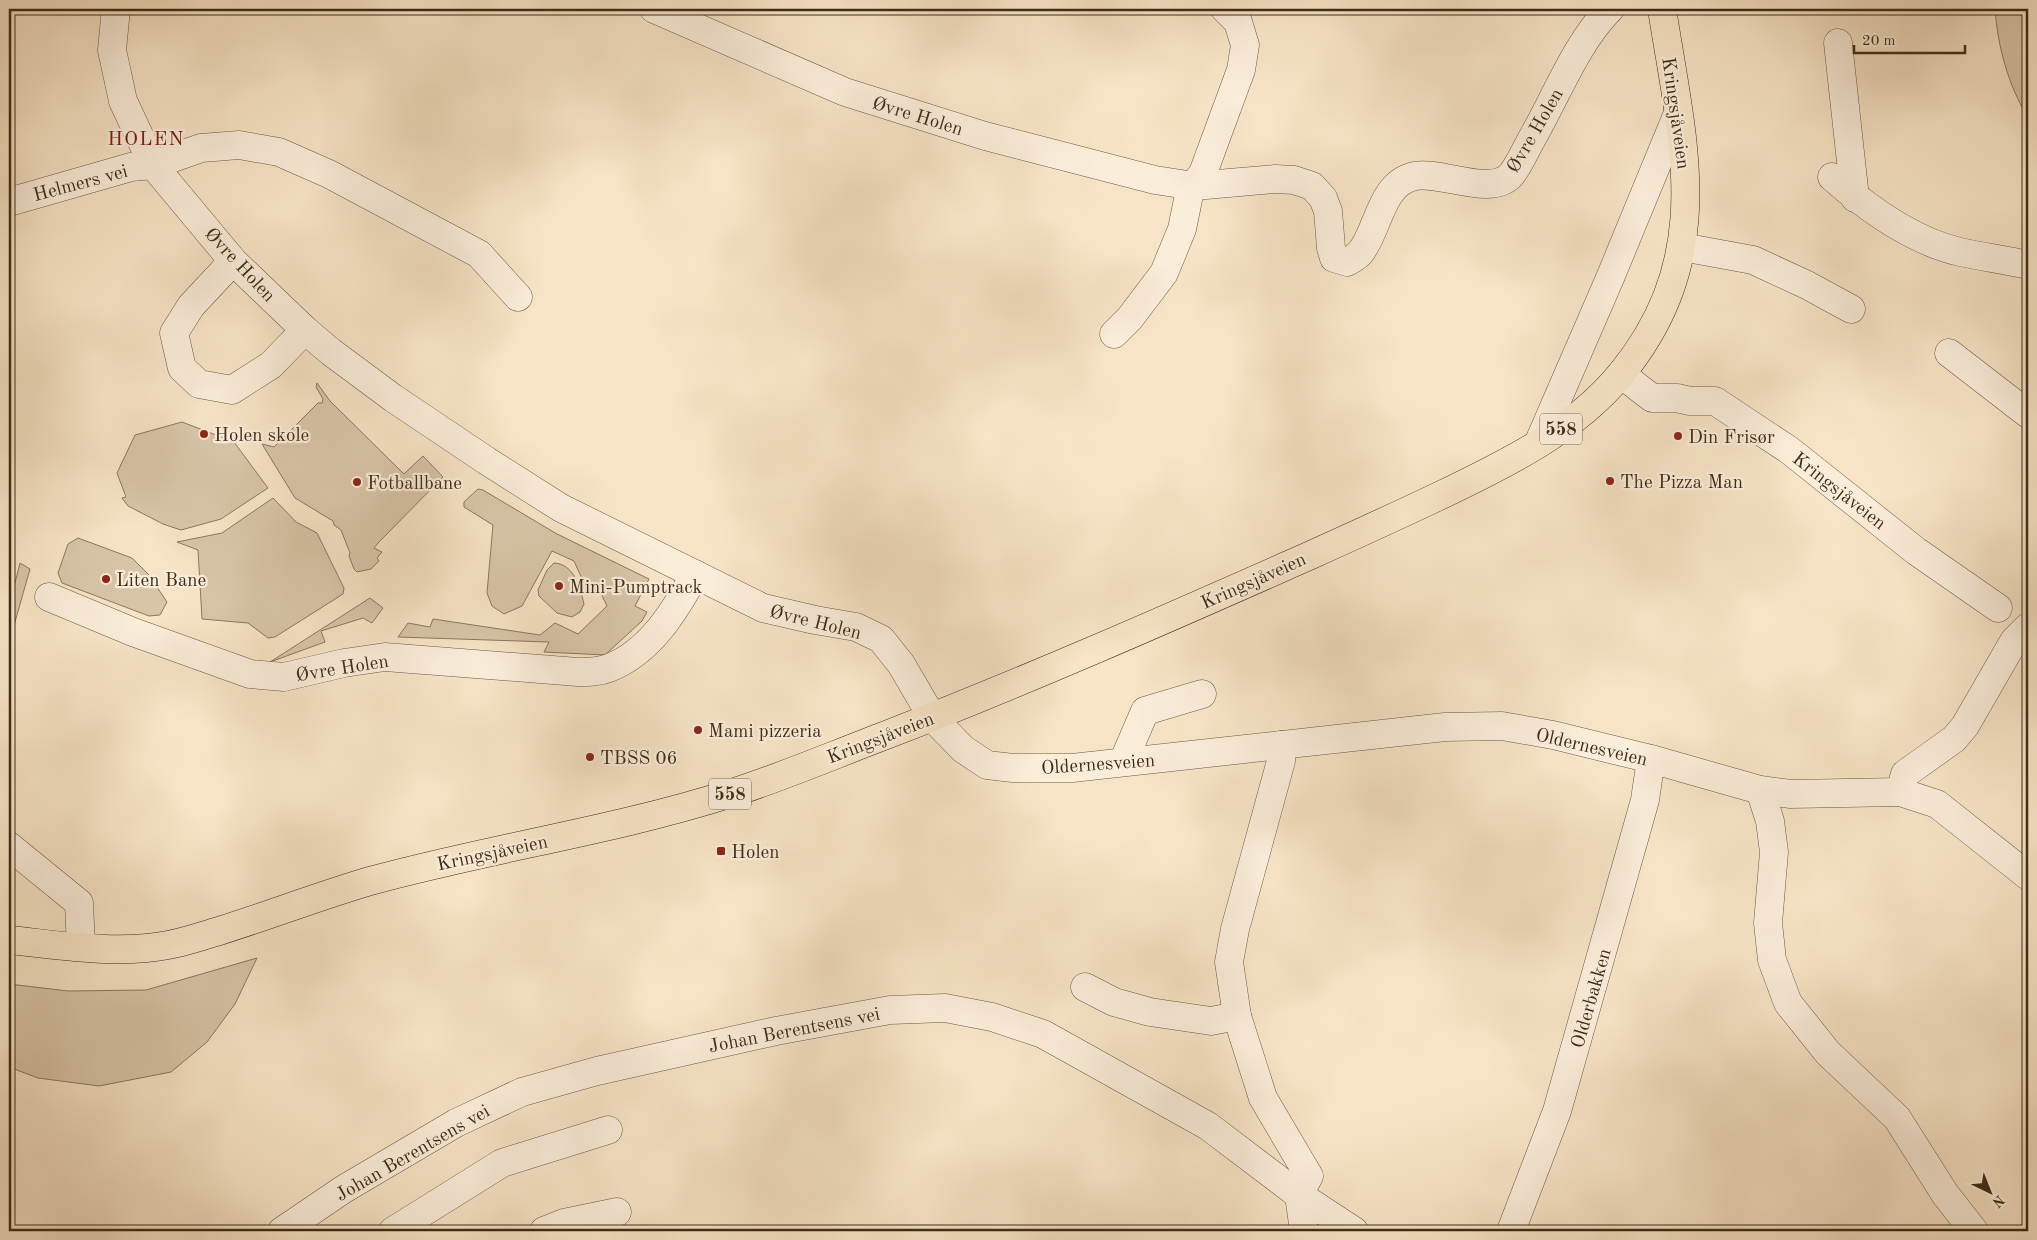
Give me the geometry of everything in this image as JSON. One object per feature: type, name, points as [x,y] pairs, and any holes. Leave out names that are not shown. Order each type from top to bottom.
[{"type":"main road","name":"Kringsjåveien","points":[[9,940],[124,949],[167,945],[236,925],[365,883],[418,869],[619,825],[734,793],[932,717],[1238,588],[1337,544],[1498,468],[1572,421],[1599,398],[1621,374],[1646,337],[1665,301],[1675,276],[1686,222],[1686,180],[1662,9]]},
{"type":"street","name":"Øvre Holen","points":[[116,9],[112,50],[124,101],[153,165],[233,261],[305,330],[393,398],[561,508],[763,608],[814,620],[856,627],[881,639],[914,683],[932,717]]},
{"type":"street","name":"Øvre Holen","points":[[654,9],[854,95],[985,136],[1155,180],[1194,186],[1275,179],[1294,180],[1312,186],[1323,198],[1328,210],[1331,248],[1334,258],[1348,262],[1359,254],[1386,199],[1397,184],[1415,176],[1429,176],[1479,183],[1500,183],[1510,175],[1546,114],[1580,48],[1608,10]]},
{"type":"street","points":[[1114,334],[1130,318],[1164,273],[1182,229],[1190,190],[1206,164],[1241,70],[1245,45],[1238,22],[1225,9]]},
{"type":"street","points":[[1838,43],[1855,198]]},
{"type":"street","points":[[1538,444],[1610,278],[1678,113]]},
{"type":"street","points":[[153,165],[201,148],[239,145],[279,152],[329,174],[479,254],[518,297]]},
{"type":"street","name":"Helmers vei","points":[[9,202],[131,167],[153,165]]},
{"type":"street","points":[[1832,177],[1855,198],[1910,232],[1950,248],[2028,265]]},
{"type":"street","points":[[1682,247],[1753,260],[1807,285],[1851,309]]},
{"type":"street","points":[[233,261],[191,306],[174,333],[182,368],[199,384],[232,390],[271,365],[305,330]]},
{"type":"street","points":[[1949,353],[2028,414]]},
{"type":"street","name":"Kringsjåveien","points":[[1621,374],[1652,398],[1715,401],[1789,450],[1916,551],[1998,608]]},
{"type":"street","name":"Øvre Holen","points":[[49,597],[133,632],[250,674],[299,675],[344,663],[384,657],[578,672],[609,668],[633,654],[662,626],[676,608],[694,574]]},
{"type":"street","points":[[1900,792],[1905,774],[1954,740],[1965,726],[2014,641],[2028,627]]},
{"type":"street","points":[[1124,762],[1145,712],[1202,694]]},
{"type":"street","name":"Oldernesveien","points":[[932,717],[963,749],[987,764],[1013,768],[1072,768],[1445,727],[1502,726],[1553,735],[1651,759],[1760,790],[1791,794],[1900,792],[1937,804],[2028,876]]},
{"type":"street","points":[[1281,745],[1281,761],[1235,929],[1229,962],[1237,1016],[1263,1098],[1309,1176],[1299,1195],[1304,1231]]},
{"type":"street","name":"Olderbakken","points":[[1511,1231],[1558,1110],[1646,800],[1651,759]]},
{"type":"street","points":[[1760,790],[1770,822],[1774,852],[1768,923],[1772,960],[1788,1003],[1828,1053],[1897,1118],[1945,1194],[1974,1231]]},
{"type":"street","points":[[9,846],[79,904],[81,947]]},
{"type":"street","points":[[1085,987],[1114,1002],[1150,1012],[1211,1021],[1237,1016]]},
{"type":"street","name":"Johan Berentsens vei","points":[[282,1231],[361,1179],[456,1123],[522,1092],[597,1071],[776,1030],[890,1010],[927,1008],[946,1008],[992,1017],[1043,1034],[1208,1126],[1299,1195],[1354,1231]]},
{"type":"street","points":[[393,1231],[502,1163],[608,1130]]},
{"type":"street","points":[[544,1231],[564,1223],[617,1212]]},
{"type":"shaded area","points":[[1995,9],[2028,9],[2028,118],[2015,92],[2001,52]]},
{"type":"shaded area","points":[[317,383],[330,401],[404,474],[423,456],[443,477],[374,548],[382,552],[377,558],[379,561],[371,569],[357,572],[354,569],[341,530],[334,525],[333,521],[295,498],[262,444],[274,447],[318,403],[322,403],[323,399],[316,387]]},
{"type":"shaded area","points":[[182,422],[234,442],[268,488],[221,519],[181,530],[163,524],[128,506],[122,498],[126,497],[117,473],[135,435]]},
{"type":"shaded area","points":[[478,489],[483,490],[557,534],[649,579],[635,606],[647,612],[642,621],[605,655],[544,652],[549,642],[398,637],[408,623],[430,627],[433,619],[540,635],[555,623],[578,634],[607,606],[596,583],[585,585],[574,561],[552,551],[522,606],[504,614],[492,606],[487,593],[493,525],[464,507],[464,502]]},
{"type":"shaded area","points":[[273,498],[296,522],[317,533],[344,588],[343,594],[275,637],[268,638],[248,623],[202,619],[198,550],[177,542],[222,533]]},
{"type":"shaded area","name":"Liten Bane","points":[[78,538],[132,558],[149,575],[167,602],[160,615],[149,616],[62,583],[58,573],[68,544]]},
{"type":"shaded area","points":[[20,563],[30,569],[9,643],[9,584],[15,583]]},
{"type":"shaded area","name":"Mini-Pumptrack","points":[[554,563],[567,567],[575,578],[580,591],[584,604],[580,612],[572,617],[557,613],[539,596],[538,590],[547,570]]},
{"type":"shaded area","points":[[370,598],[383,608],[372,623],[363,618],[321,631],[325,642],[270,662]]},
{"type":"shaded area","points":[[257,958],[235,1004],[207,1042],[171,1072],[99,1086],[38,1078],[9,1067],[9,984],[68,991],[146,990]]},
{"type":"place","name":"Holen skole","points":[[204,434]]},
{"type":"place","name":"Din Frisør","points":[[1678,436]]},
{"type":"place","name":"The Pizza Man","points":[[1610,481]]},
{"type":"place","name":"Fotballbane","points":[[357,482]]},
{"type":"place","name":"Liten Bane","points":[[106,579]]},
{"type":"place","name":"Mini-Pumptrack","points":[[559,586]]},
{"type":"place","name":"Mami pizzeria","points":[[698,730]]},
{"type":"place","name":"TBSS 06","points":[[590,757]]},
{"type":"place","name":"Holen","points":[[721,851]]},
{"type":"district","name":"HOLEN","points":[[146,138]]}]
